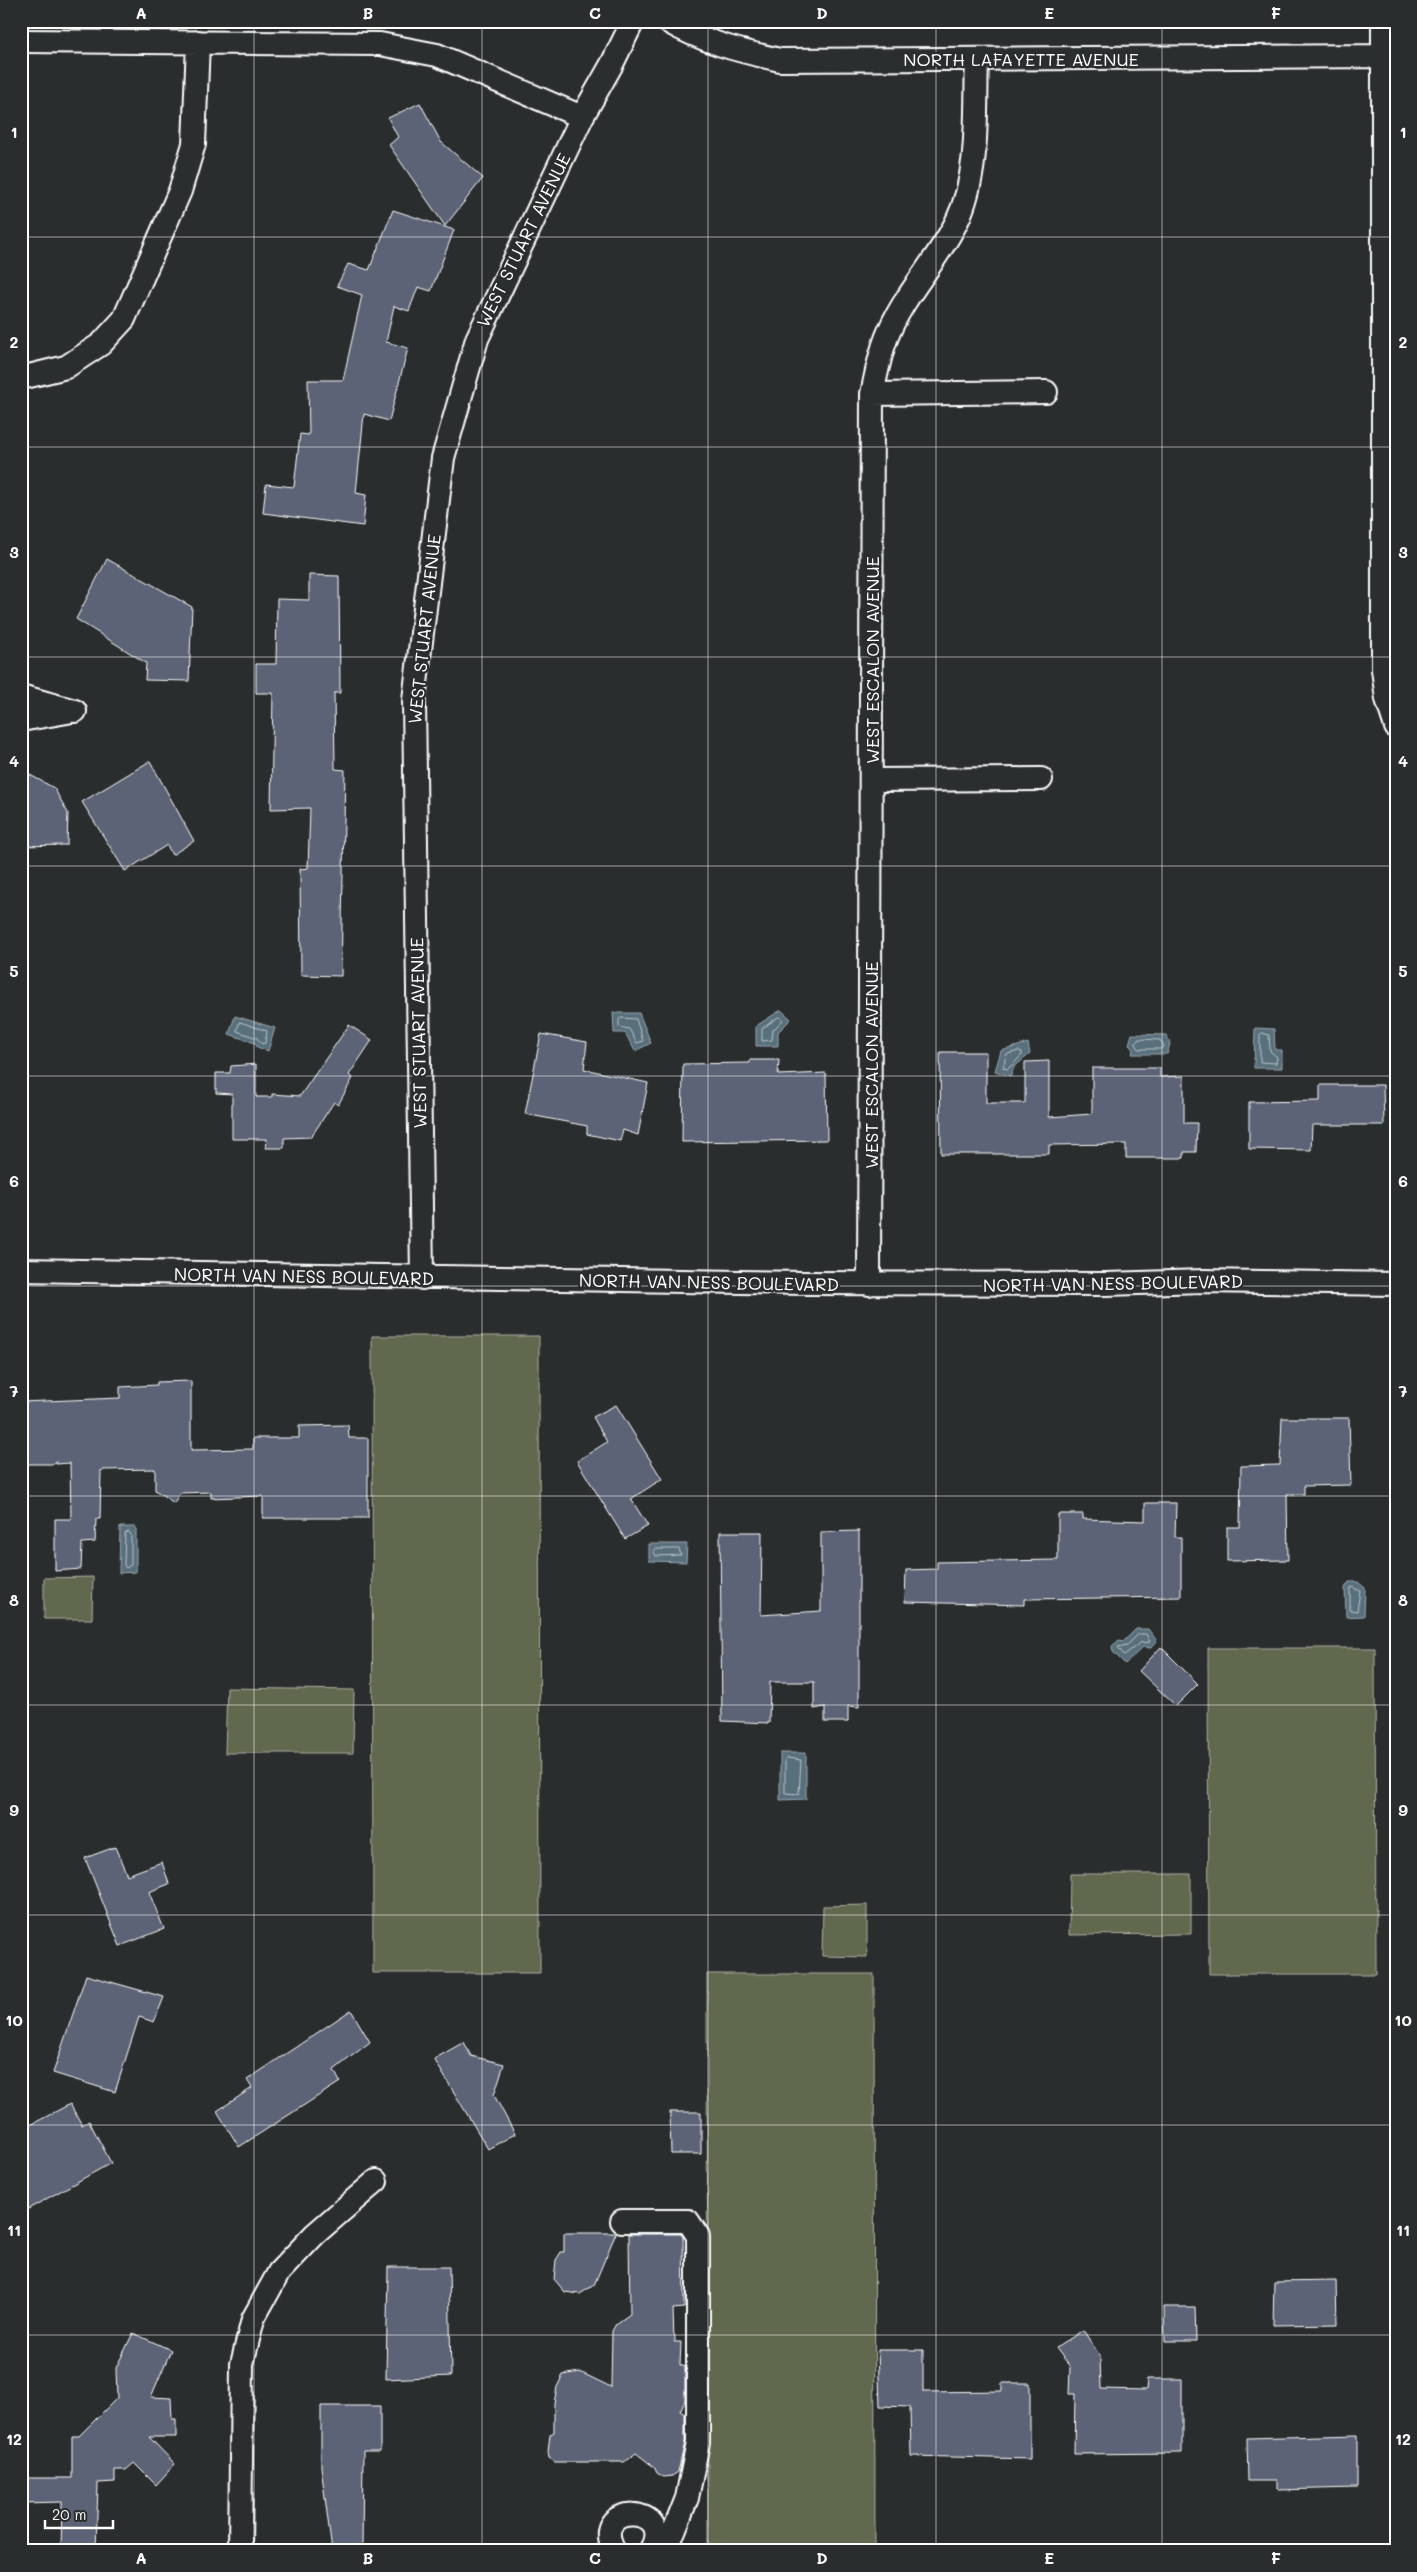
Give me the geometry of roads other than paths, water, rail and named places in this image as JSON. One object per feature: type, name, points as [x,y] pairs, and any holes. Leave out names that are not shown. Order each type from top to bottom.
[{"type":"street","name":"WEST STUART AVENUE","points":[[422,1278],[414,700],[443,458],[476,339],[582,118],[633,21]]},
{"type":"street","name":"NORTH LAFAYETTE AVENUE","points":[[667,21],[692,36],[728,49],[780,60],[1383,56]]},
{"type":"street","points":[[1383,21],[1383,668],[1387,700],[1396,727]]},
{"type":"street","points":[[21,42],[380,44],[436,55],[582,118]]},
{"type":"street","points":[[21,378],[66,367],[101,344],[124,319],[180,191],[194,144],[198,42]]},
{"type":"street","name":"WEST ESCALON AVENUE","points":[[869,1284],[872,394],[886,338],[899,313],[957,220],[968,192],[973,155],[976,60]]},
{"type":"street","points":[[872,394],[1046,392]]},
{"type":"street","points":[[21,696],[75,711],[21,720]]},
{"type":"street","points":[[872,780],[1041,780]]},
{"type":"street","name":"NORTH VAN NESS BOULEVARD","points":[[21,1270],[869,1284],[1106,1284],[1204,1281],[1396,1284]]},
{"type":"street","points":[[240,2551],[242,2373],[252,2319],[278,2272],[315,2234],[376,2181]]},
{"type":"street","points":[[622,2221],[688,2221],[698,2236],[698,2443],[686,2498],[658,2549]]},
{"type":"street","points":[[614,2551],[609,2536],[610,2528],[619,2517],[626,2514],[640,2515],[651,2523],[658,2549]]},
{"type":"water","points":[[781,1010],[791,1019],[778,1032],[778,1046],[756,1046],[756,1026]]},
{"type":"water","points":[[613,1013],[639,1013],[651,1043],[635,1051],[625,1033],[614,1033]]},
{"type":"water","points":[[235,1016],[275,1028],[268,1051],[257,1047],[255,1043],[229,1034]]},
{"type":"water","points":[[1255,1028],[1274,1029],[1275,1050],[1282,1050],[1282,1068],[1254,1068]]},
{"type":"water","points":[[1132,1034],[1167,1035],[1170,1044],[1167,1054],[1132,1054],[1133,1050],[1129,1044]]},
{"type":"water","points":[[1028,1043],[1030,1054],[1014,1067],[1011,1076],[995,1071],[1001,1051]]},
{"type":"water","points":[[120,1527],[136,1527],[136,1572],[119,1573]]},
{"type":"water","points":[[649,1544],[687,1544],[686,1562],[649,1561]]},
{"type":"water","points":[[1349,1582],[1358,1582],[1365,1588],[1364,1616],[1346,1617],[1345,1588]]},
{"type":"water","points":[[1136,1629],[1148,1629],[1157,1641],[1151,1648],[1143,1647],[1125,1664],[1113,1652],[1112,1646],[1119,1640],[1124,1641]]},
{"type":"water","points":[[780,1753],[806,1753],[806,1799],[780,1800]]}]
